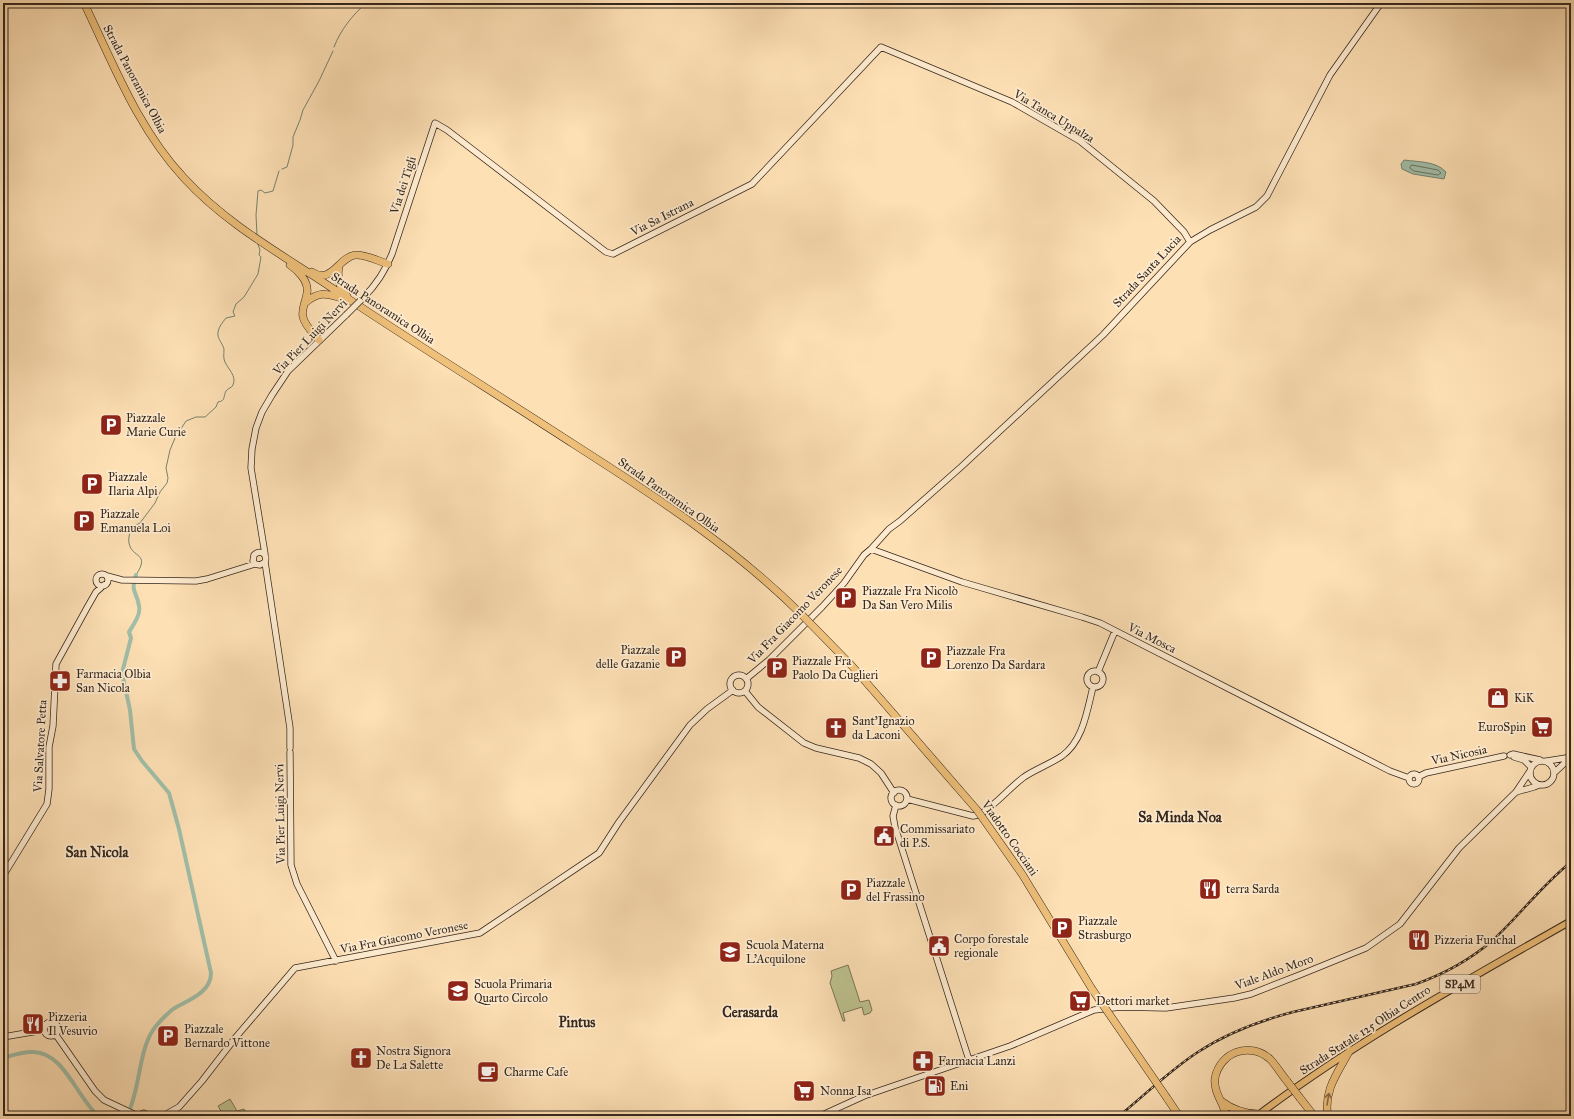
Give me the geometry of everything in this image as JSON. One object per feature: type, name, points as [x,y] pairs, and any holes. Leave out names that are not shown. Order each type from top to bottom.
[{"type":"highway","name":"Strada Panoramica Olbia","points":[[84,3],[140,118],[153,139],[183,178],[222,215],[351,301],[650,493],[750,567],[775,588],[802,615]]},
{"type":"highway","points":[[276,251],[279,258],[294,268],[302,276],[307,285],[307,293],[302,311],[305,322],[319,340]]},
{"type":"highway","points":[[284,257],[293,259],[315,274],[323,275],[330,273],[339,266],[343,260],[355,255],[388,264]]},
{"type":"highway","points":[[339,266],[337,275],[338,282],[351,301]]},
{"type":"highway","points":[[304,303],[318,294],[326,294],[351,301]]},
{"type":"highway","name":"Viadotto Cocciani","points":[[802,615],[852,666],[977,810],[1022,874],[1092,989],[1179,1116]]},
{"type":"highway","points":[[1226,1116],[1216,1091],[1215,1079],[1219,1066],[1227,1057],[1235,1052],[1248,1050],[1260,1052],[1270,1059],[1314,1116]]},
{"type":"highway","points":[[1328,1116],[1328,1099],[1332,1082],[1350,1050]]},
{"type":"highway","points":[[1220,1101],[1231,1109],[1258,1115]]},
{"type":"main road","name":"Strada Statale 125 Olbia Centro","points":[[1258,1115],[1350,1050],[1425,1004],[1571,921]]},
{"type":"street","name":"Strada Santa Lucia","points":[[889,529],[962,467],[1103,335],[1190,242],[1201,234],[1256,207],[1267,196],[1330,75],[1381,3]]},
{"type":"street","name":"Via Tanca Uppalza","points":[[881,47],[1012,102],[1080,141],[1154,200],[1175,221],[1190,242]]},
{"type":"street","name":"Via Sa Istrana","points":[[435,123],[441,125],[464,142],[606,252],[613,254],[752,184],[881,47]]},
{"type":"street","name":"Via dei Tigli","points":[[392,254],[435,123]]},
{"type":"street","name":"Via Pier Luigi Nervi","points":[[265,554],[252,468],[252,449],[256,428],[266,404],[288,371],[376,285],[392,254]]},
{"type":"street","name":"Via Fra Giacomo Veronese","points":[[746,679],[768,660],[822,607],[844,583],[864,555],[889,529]]},
{"type":"street","name":"Via Pier Luigi Nervi","points":[[257,552],[262,535]]},
{"type":"street","name":"Via Mosca","points":[[871,549],[976,586],[1082,617],[1100,624],[1390,771],[1409,778]]},
{"type":"street","points":[[257,552],[265,554],[266,558],[264,563],[254,562],[254,555],[257,552]]},
{"type":"street","name":"Via Salvatore Petta","points":[[107,576],[122,580],[196,581],[207,579],[254,562]]},
{"type":"street","name":"Via Pier Luigi Nervi","points":[[264,563],[268,579],[290,728],[291,865],[297,884],[336,961]]},
{"type":"street","points":[[103,574],[107,576],[108,580],[105,585],[100,585],[96,580],[98,575],[103,574]]},
{"type":"street","name":"Via Salvatore Petta","points":[[3,876],[47,804],[49,788],[49,747],[53,726],[56,664],[96,592],[105,585],[122,580]]},
{"type":"street","name":"Via Salvatore Petta","points":[[96,592],[97,582]]},
{"type":"street","points":[[1098,672],[1115,631]]},
{"type":"street","points":[[1091,672],[1098,672],[1103,676],[1103,683],[1099,687],[1093,688],[1088,683],[1087,677],[1091,672]]},
{"type":"street","points":[[739,676],[746,679],[748,684],[745,691],[738,693],[733,690],[730,684],[734,677],[739,676]]},
{"type":"street","points":[[907,799],[967,815],[979,815],[1025,777],[1038,768],[1063,755],[1071,747],[1082,729],[1093,688]]},
{"type":"street","name":"Via Fra Giacomo Veronese","points":[[163,1116],[181,1105],[295,968],[480,933],[509,912],[599,853],[619,822],[690,725],[707,709],[733,690]]},
{"type":"street","points":[[745,691],[758,707],[804,743],[816,748],[859,758],[871,764],[881,773],[894,793]]},
{"type":"street","points":[[1516,792],[1548,783],[1553,779],[1554,773],[1553,766],[1544,761],[1513,754],[1510,756],[1524,760],[1531,769],[1532,780],[1538,785]]},
{"type":"street","name":"Via Nicosia","points":[[1409,778],[1413,774],[1418,777],[1426,773],[1504,756]]},
{"type":"street","points":[[1531,769],[1535,762],[1571,756]]},
{"type":"street","points":[[1554,773],[1571,756]]},
{"type":"street","name":"Viale Aldo Moro","points":[[820,1116],[864,1096],[1010,1046],[1094,1010],[1120,1007],[1166,1008],[1234,998],[1251,994],[1366,948],[1400,924],[1460,848],[1516,792],[1531,769]]},
{"type":"street","points":[[894,793],[900,791],[904,792],[907,799]]},
{"type":"street","points":[[894,793],[892,799],[899,805]]},
{"type":"street","points":[[907,799],[905,803],[899,805],[893,816],[895,827],[969,1060]]},
{"type":"street","points":[[53,1022],[57,1025],[59,1029],[56,1035],[48,1036],[44,1030],[46,1023],[53,1022]]},
{"type":"street","points":[[3,1037],[44,1030]]},
{"type":"street","points":[[56,1035],[95,1091],[104,1100],[136,1115],[144,1113],[149,1116]]},
{"type":"green space","points":[[848,965],[860,1002],[869,1000],[872,1010],[870,1013],[864,1015],[862,1007],[843,1013],[845,1021],[843,1021],[830,983],[832,976],[831,971]]},
{"type":"green space","points":[[230,1099],[237,1111],[244,1109],[248,1116],[224,1116],[218,1106]]},
{"type":"water","points":[[1404,160],[1432,164],[1442,168],[1446,172],[1444,179],[1413,174],[1402,169],[1401,164]]},
{"type":"waterway","points":[[334,47],[347,23],[366,3]]},
{"type":"waterway","points":[[282,169],[287,167],[293,145],[293,137],[303,110],[333,51]]},
{"type":"waterway","points":[[257,235],[256,215],[258,191],[261,190],[265,193],[273,191],[279,171]]},
{"type":"waterway","points":[[136,575],[142,563],[139,556],[133,552],[131,548],[129,543],[130,533],[132,527],[140,523],[155,503],[160,492],[167,483],[168,478],[166,468],[170,450],[175,438],[186,421],[196,417],[205,417],[216,407],[218,402],[222,401],[226,391],[233,385],[234,379],[224,360],[224,349],[219,339],[218,332],[220,326],[226,318],[235,316],[233,312],[236,304],[244,297],[258,274],[261,257],[259,255],[260,250],[257,242]]},
{"type":"waterway","points":[[127,1116],[132,1105],[146,1045],[150,1035],[158,1024],[173,1009],[192,999],[203,991],[210,980],[211,973],[179,829],[169,793],[142,761],[134,749],[130,710],[122,673],[131,638],[129,632],[139,613],[138,601],[134,589],[136,575]]},
{"type":"waterway","points":[[3,1058],[26,1052],[45,1054],[62,1068],[90,1108],[98,1116]]},
{"type":"railway","points":[[1119,1116],[1188,1059],[1209,1045],[1232,1033],[1268,1019],[1293,1012],[1416,984],[1437,976],[1456,966],[1493,940],[1550,880],[1571,862]]},
{"type":"place","name":"Piazzale Marie Curie","points":[[111,425]]},
{"type":"place","name":"Piazzale Ilaria Alpi","points":[[92,484]]},
{"type":"place","name":"Piazzale Emanuela Loi","points":[[84,521]]},
{"type":"place","name":"Piazzale Fra Nicolò Da San Vero Milis","points":[[846,598]]},
{"type":"place","name":"Piazzale delle Gazanie","points":[[676,657]]},
{"type":"place","name":"Piazzale Fra Lorenzo Da Sardara","points":[[931,658]]},
{"type":"place","name":"Piazzale Fra Paolo Da Cuglieri","points":[[777,668]]},
{"type":"place","name":"Farmacia Olbia San Nicola","points":[[60,681]]},
{"type":"place","name":"KiK","points":[[1498,698]]},
{"type":"place","name":"EuroSpin","points":[[1542,727]]},
{"type":"place","name":"Sant'Ignazio da Laconi","points":[[836,728]]},
{"type":"place","name":"Commissariato di P.S.","points":[[884,836]]},
{"type":"place","name":"terra Sarda","points":[[1210,889]]},
{"type":"place","name":"Piazzale del Frassino","points":[[851,890]]},
{"type":"place","name":"Piazzale Strasburgo","points":[[1062,928]]},
{"type":"place","name":"Pizzeria Funchal","points":[[1419,940]]},
{"type":"place","name":"Corpo forestale regionale","points":[[939,946]]},
{"type":"place","name":"Scuola Materna L'Acquilone","points":[[730,952]]},
{"type":"place","name":"Scuola Primaria Quarto Circolo","points":[[458,991]]},
{"type":"place","name":"Dettori market","points":[[1080,1001]]},
{"type":"place","name":"Pizzeria Il Vesuvio","points":[[33,1024]]},
{"type":"place","name":"Piazzale Bernardo Vittone","points":[[168,1036]]},
{"type":"place","name":"Nostra Signora De La Salette","points":[[361,1058]]},
{"type":"place","name":"Farmacia Lanzi","points":[[923,1061]]},
{"type":"place","name":"Charme Cafe","points":[[488,1072]]},
{"type":"place","name":"Eni","points":[[935,1086]]},
{"type":"place","name":"Nonna Isa","points":[[804,1091]]},
{"type":"district","name":"Sa Minda Noa","points":[[1180,817]]},
{"type":"district","name":"San Nicola","points":[[97,852]]},
{"type":"district","name":"Cerasarda","points":[[750,1012]]},
{"type":"district","name":"Pintus","points":[[577,1022]]}]
